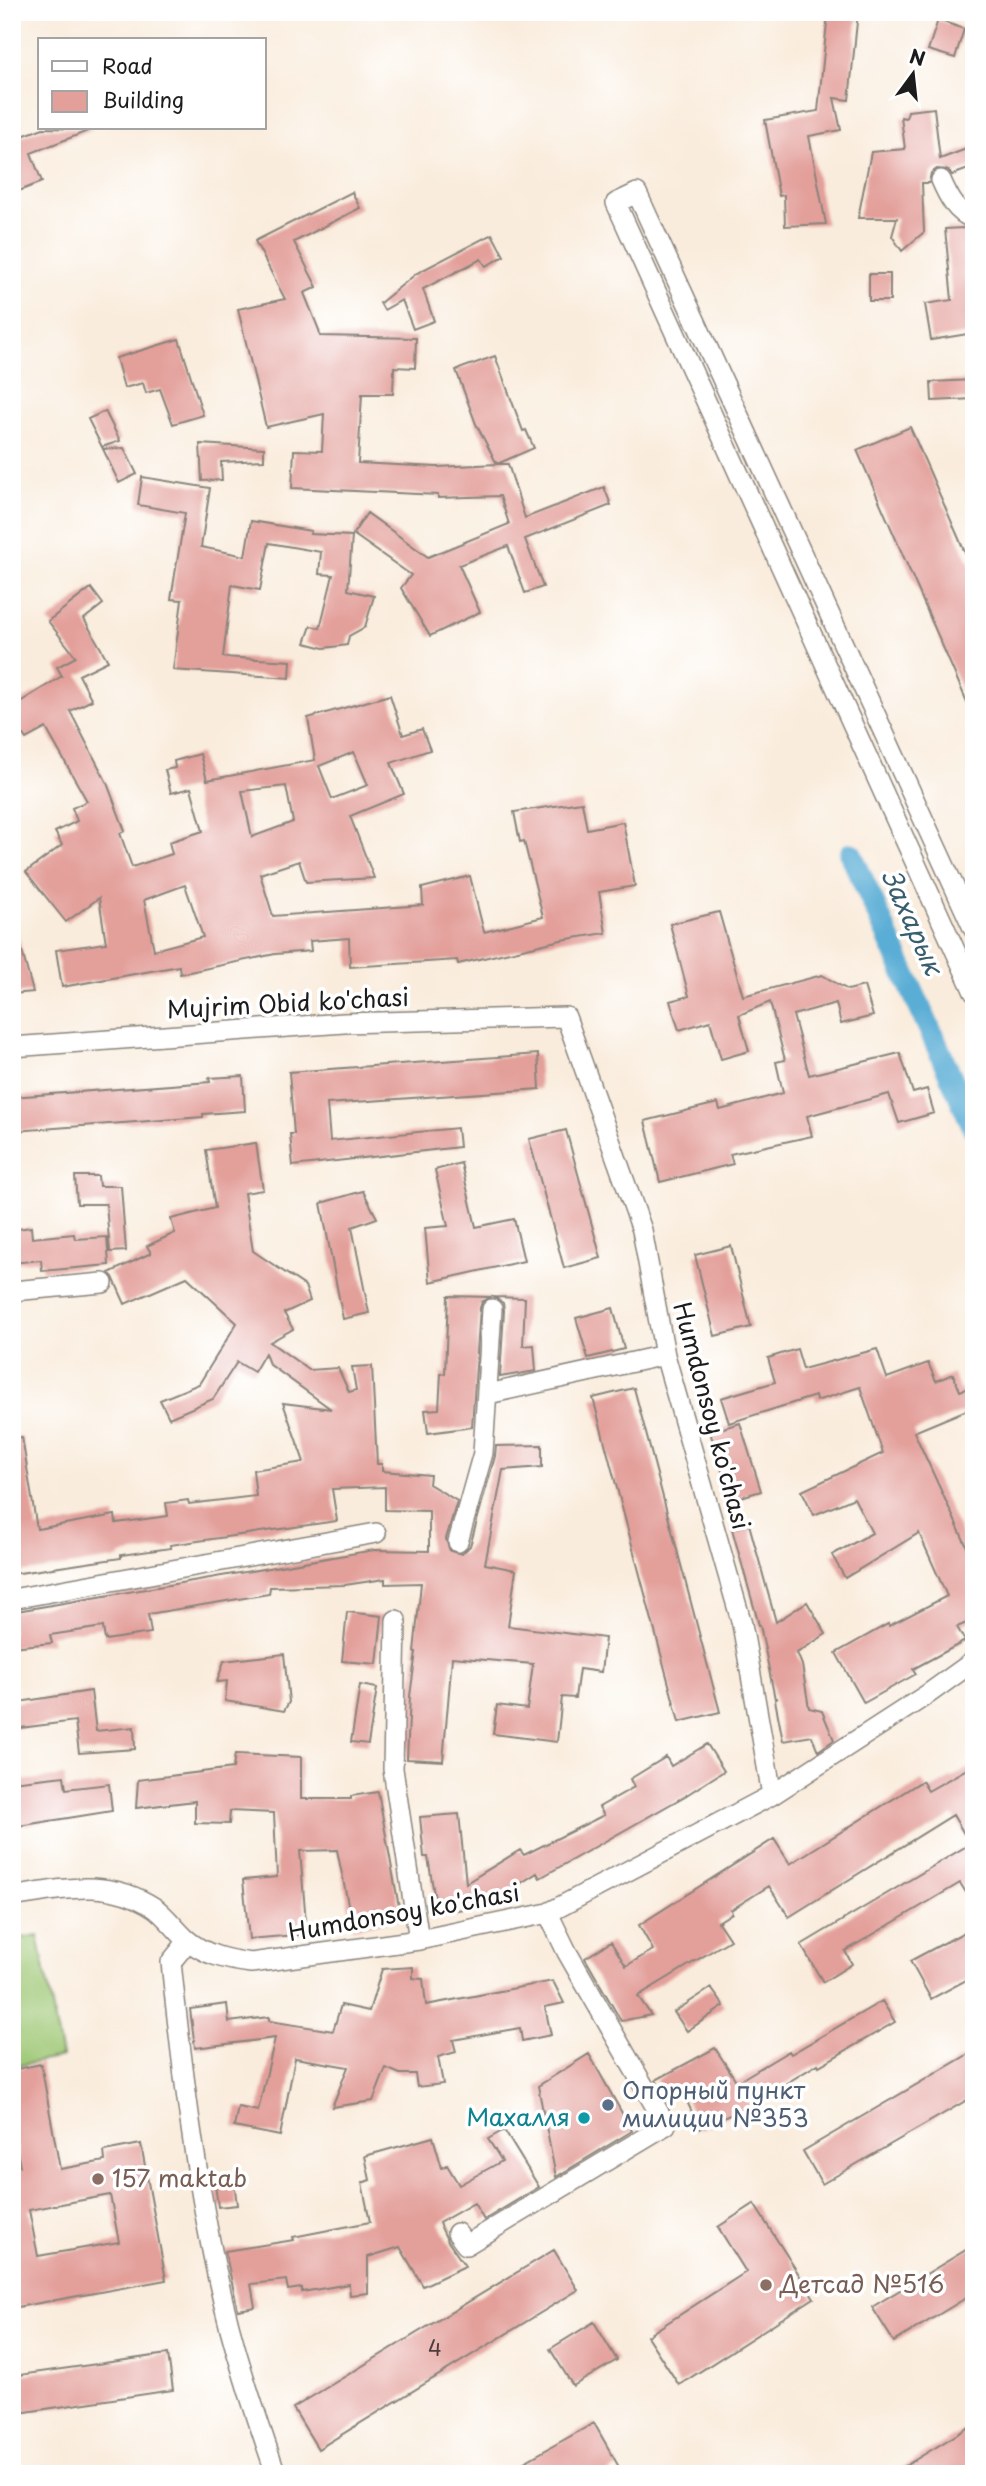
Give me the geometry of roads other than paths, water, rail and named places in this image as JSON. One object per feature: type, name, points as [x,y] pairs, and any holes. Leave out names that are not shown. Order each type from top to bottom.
[{"type":"street","points":[[941,180],[949,198],[964,216],[974,219]]},
{"type":"street","points":[[974,930],[637,193],[616,203],[974,992]]},
{"type":"street","name":"Mujrim Obid ko'chasi","points":[[12,1047],[344,1023],[566,1017]]},
{"type":"street","name":"Humdonsoy ko'chasi","points":[[566,1017],[642,1230],[665,1355],[742,1625],[772,1795]]},
{"type":"street","points":[[12,1291],[103,1283]]},
{"type":"street","points":[[458,1542],[483,1453],[492,1309]]},
{"type":"street","points":[[488,1394],[665,1355]]},
{"type":"street","points":[[12,1599],[376,1534]]},
{"type":"street","points":[[396,1620],[393,1769],[419,1940]]},
{"type":"street","name":"Humdonsoy ko'chasi","points":[[12,1897],[78,1886],[99,1887],[138,1899],[156,1909],[188,1941],[204,1951],[251,1963],[419,1940],[548,1913],[772,1795],[974,1661]]},
{"type":"street","points":[[457,2233],[466,2245],[666,2125],[567,1952],[548,1913]]},
{"type":"street","points":[[188,1941],[171,1962],[182,2076],[218,2280],[248,2393],[276,2474]]},
{"type":"waterway","name":"Захарык","points":[[851,854],[974,1128]]},
{"type":"place","name":"Опорный пункт милиции №353","points":[[608,2105]]},
{"type":"place","name":"Махалля","points":[[584,2118]]},
{"type":"place","name":"157 maktab","points":[[98,2179]]},
{"type":"place","name":"Детсад №516","points":[[766,2285]]}]
